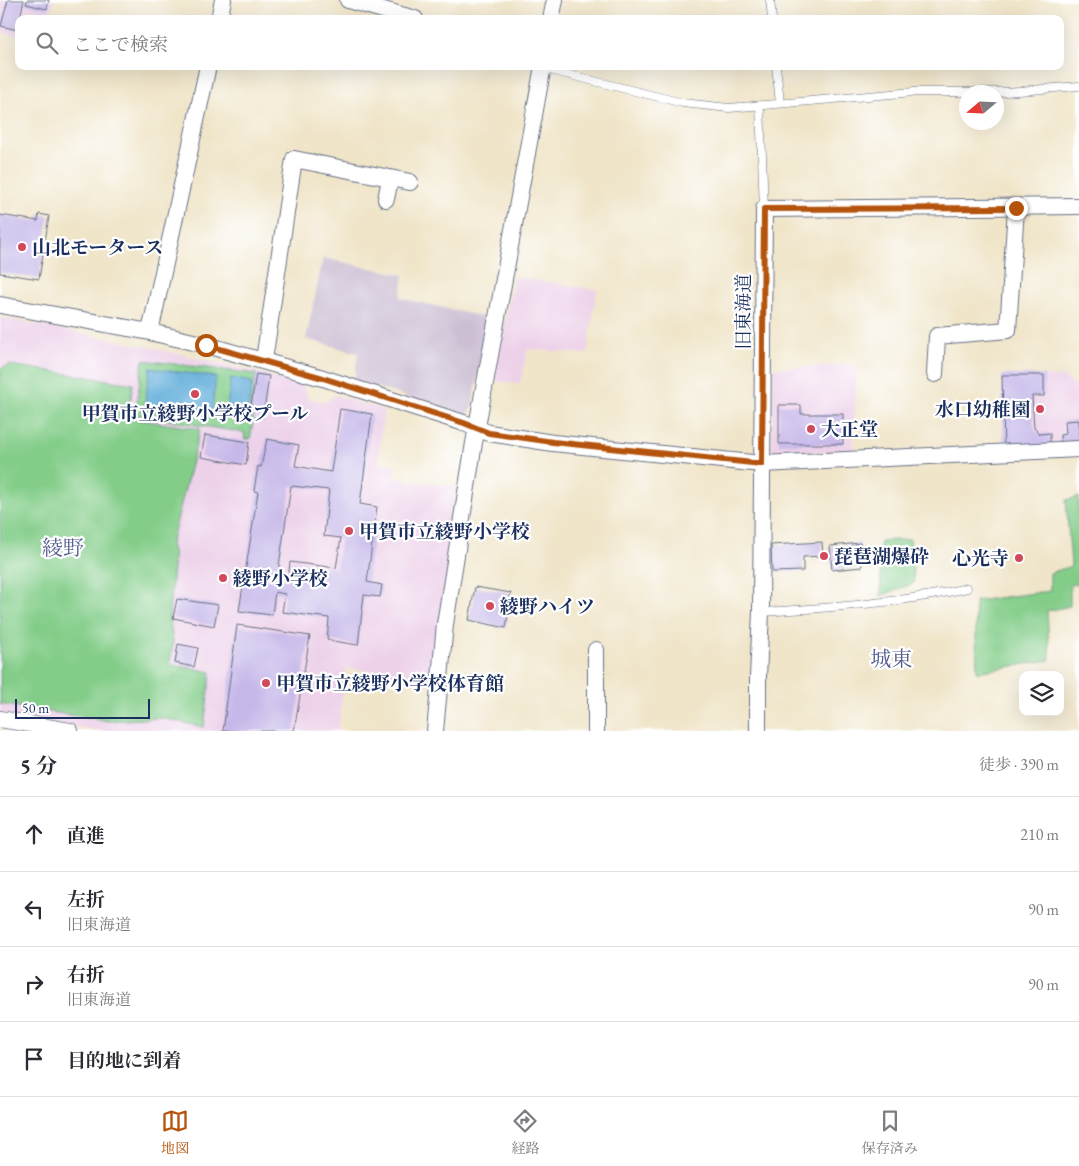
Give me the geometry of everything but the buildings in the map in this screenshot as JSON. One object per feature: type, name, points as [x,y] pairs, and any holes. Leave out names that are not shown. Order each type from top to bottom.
[{"type":"street","points":[[220,15],[223,0]]},
{"type":"street","points":[[348,0],[401,15]]},
{"type":"street","points":[[553,15],[555,0]]},
{"type":"street","points":[[150,332],[207,70]]},
{"type":"street","points":[[435,731],[445,624],[477,428],[542,70]]},
{"type":"street","points":[[264,360],[294,159],[410,182]]},
{"type":"street","points":[[386,200],[390,179]]},
{"type":"street","points":[[764,209],[1079,206]]},
{"type":"street","points":[[935,374],[937,336],[1008,330],[1016,208]]},
{"type":"street","name":"旧東海道","points":[[758,731],[761,612],[764,209]]},
{"type":"street","points":[[0,305],[150,332],[206,345],[264,360],[489,433],[553,442],[762,464],[1079,449]]},
{"type":"street","points":[[596,650],[596,731]]},
{"type":"street","points":[[0,719],[70,731]]},
{"type":"lane","points":[[770,0],[772,15]]},
{"type":"lane","points":[[555,70],[683,103],[729,108],[914,92],[1006,92],[1079,86]]},
{"type":"lane","points":[[776,70],[780,103]]},
{"type":"lane","points":[[760,106],[764,209]]},
{"type":"lane","points":[[761,612],[940,594],[968,588]]},
{"type":"shaded area","points":[[0,0],[54,0],[50,15],[15,15],[15,36],[0,32]]},
{"type":"shaded area","points":[[323,258],[404,275],[400,298],[489,318],[471,411],[464,415],[354,380],[358,353],[306,339]]},
{"type":"shaded area","points":[[514,277],[597,290],[587,354],[528,349],[520,383],[494,381]]},
{"type":"shaded area","name":"綾野小学校","points":[[0,317],[154,348],[260,373],[303,386],[309,399],[326,402],[334,395],[384,410],[378,463],[396,465],[394,478],[461,488],[431,681],[346,668],[338,731],[103,731],[0,714]]},
{"type":"shaded area","points":[[857,365],[853,452],[772,452],[773,368]]},
{"type":"shaded area","name":"水口幼稚園","points":[[1002,375],[1065,377],[1073,385],[1079,386],[1079,420],[1065,421],[1066,434],[1060,435],[1061,449],[1003,450]]},
{"type":"green space","name":"甲賀市立綾野小学校プール","points":[[143,360],[256,374],[249,416],[254,417],[250,439],[244,439],[245,433],[135,415]]},
{"type":"green space","points":[[10,365],[133,384],[128,418],[200,429],[171,544],[174,555],[169,615],[173,642],[170,664],[211,672],[204,727],[161,718],[108,721],[0,704],[0,369]]},
{"type":"green space","points":[[1079,497],[1079,584],[1070,585],[1070,606],[1047,611],[1050,660],[977,672],[975,601],[1050,591],[1050,573],[1071,566],[1066,500]]},
{"type":"green space","points":[[910,539],[914,583],[881,596],[880,541]]},
{"type":"water","points":[[150,368],[216,377],[211,418],[144,409]]},
{"type":"water","points":[[231,378],[252,382],[248,409],[227,405]]},
{"type":"place","name":"山北モータース","points":[[22,247]]},
{"type":"place","name":"甲賀市立綾野小学校プール","points":[[195,394]]},
{"type":"place","name":"水口幼稚園","points":[[1040,409]]},
{"type":"place","name":"大正堂","points":[[811,429]]},
{"type":"place","name":"甲賀市立綾野小学校","points":[[349,531]]},
{"type":"place","name":"琵琶湖爆砕","points":[[824,556]]},
{"type":"place","name":"心光寺","points":[[1019,558]]},
{"type":"place","name":"綾野小学校","points":[[223,578]]},
{"type":"place","name":"綾野ハイツ","points":[[490,606]]},
{"type":"place","name":"甲賀市立綾野小学校体育館","points":[[266,683]]},
{"type":"district","name":"綾野","points":[[63,547]]},
{"type":"district","name":"城東","points":[[891,658]]},
{"type":"route","points":[[206,345],[323,378],[464,423],[489,433],[553,442],[762,464],[764,209],[1016,208]]}]
